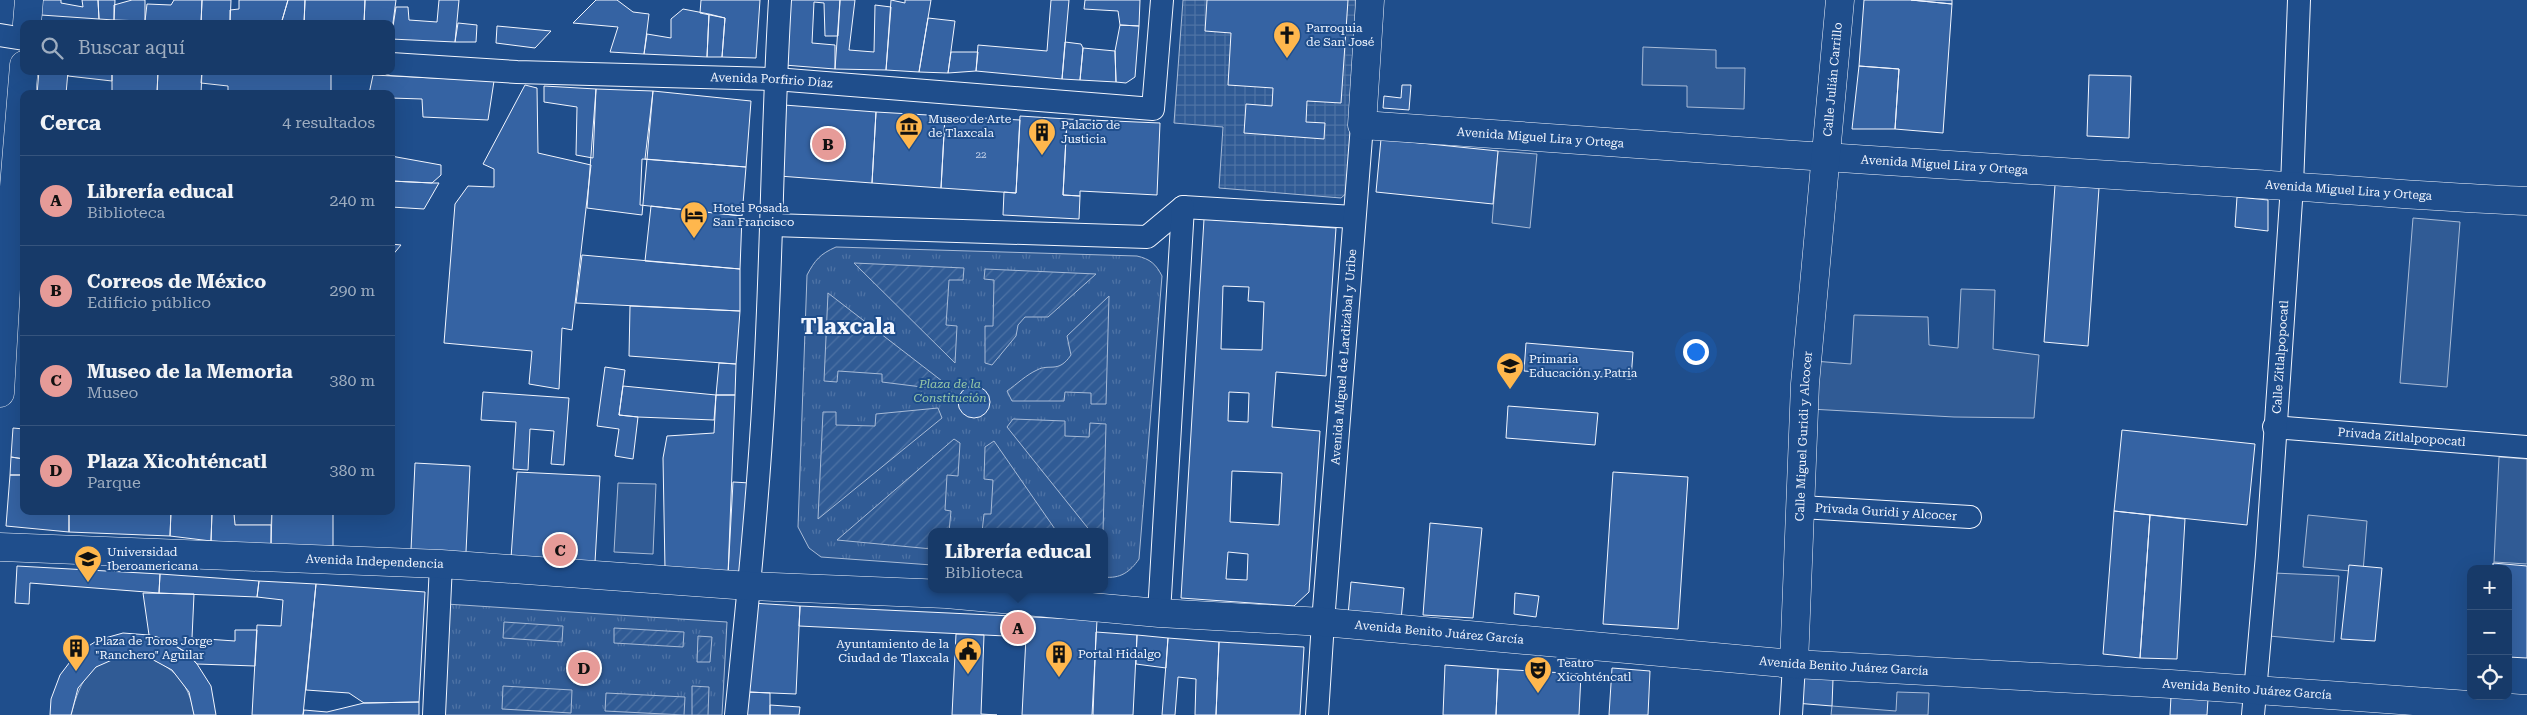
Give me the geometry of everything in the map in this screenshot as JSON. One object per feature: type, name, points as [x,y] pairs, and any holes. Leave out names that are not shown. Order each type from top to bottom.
[{"type":"main road","points":[[27,20],[29,0]]},
{"type":"main road","name":"Avenida Miguel de Lardizábal y Uribe","points":[[1362,125],[1370,0]]},
{"type":"main road","name":"Calle Julián Carrillo","points":[[1825,159],[1840,0]]},
{"type":"main road","points":[[22,90],[23,75]]},
{"type":"main road","points":[[0,393],[7,272],[20,114]]},
{"type":"main road","name":"Avenida Miguel Lira y Ortega","points":[[1362,125],[1825,159],[2292,186],[2444,198],[2527,201]]},
{"type":"main road","name":"Calle Miguel Guridi y Alcocer","points":[[1794,664],[1802,507],[1805,384],[1825,159]]},
{"type":"main road","name":"Avenida Independencia","points":[[0,547],[441,564],[749,586]]},
{"type":"main road","points":[[749,586],[946,594],[1159,613]]},
{"type":"main road","name":"Avenida Benito Juárez García","points":[[1159,613],[1322,622],[2254,702],[2527,709]]},
{"type":"street","points":[[736,715],[749,586],[764,393],[772,225],[775,79],[780,0]]},
{"type":"street","name":"Avenida Porfirio Díaz","points":[[395,64],[517,72],[775,79],[1153,109],[1162,0]]},
{"type":"street","name":"Calle Zitlalpopocatl","points":[[2254,702],[2267,555],[2274,427],[2292,186],[2299,0]]},
{"type":"street","points":[[0,36],[20,38]]},
{"type":"street","name":"Avenida Miguel de Lardizábal y Uribe","points":[[1317,715],[1322,622],[1362,125]]},
{"type":"street","points":[[772,225],[1147,237],[1184,207],[1354,217]]},
{"type":"street","points":[[1159,613],[1184,207]]},
{"type":"street","name":"Privada Zitlalpopocatl","points":[[2274,427],[2527,447]]},
{"type":"street","name":"Privada Guridi y Alcocer","points":[[1802,507],[1970,517]]},
{"type":"street","points":[[434,715],[441,564]]},
{"type":"street","name":"Calle Miguel Guridi y Alcocer","points":[[1791,715],[1794,664]]},
{"type":"green space","name":"Plaza de la Constitución","points":[[836,247],[1137,256],[1149,260],[1155,265],[1162,276],[1139,559],[1132,568],[1120,576],[1108,577],[1108,528],[928,528],[928,565],[821,557],[809,548],[798,527],[807,275],[813,265],[826,252]]},
{"type":"green space","points":[[854,263],[964,268],[963,280],[949,280],[946,325],[957,326],[955,363]]},
{"type":"green space","points":[[985,269],[1096,274],[1048,317],[1025,317],[1018,325],[1016,336],[992,365],[985,363],[985,326],[993,326],[994,280],[984,279]]},
{"type":"green space","points":[[828,293],[942,381],[938,389],[882,382],[882,374],[838,371],[837,382],[824,381]]},
{"type":"green space","points":[[1109,296],[1106,404],[1091,404],[1091,393],[1065,392],[1064,401],[1012,401],[1007,391],[1025,377],[1042,368],[1058,366],[1066,361],[1071,355],[1067,336]]},
{"type":"green space","points":[[938,408],[942,418],[818,519],[823,412],[836,412],[836,425],[875,426],[876,414]]},
{"type":"green space","points":[[1013,419],[1065,421],[1065,436],[1089,437],[1090,423],[1106,424],[1103,528],[1088,528],[1007,427]]},
{"type":"green space","points":[[954,439],[960,443],[958,476],[947,475],[945,510],[951,511],[949,528],[928,528],[928,549],[837,540]]},
{"type":"green space","points":[[994,441],[1054,528],[982,528],[984,514],[991,514],[993,480],[984,479],[985,447]]},
{"type":"green space","points":[[446,604],[727,622],[722,715],[443,715]]},
{"type":"green space","points":[[504,622],[563,626],[562,642],[503,638]]},
{"type":"green space","points":[[614,628],[684,632],[683,647],[614,643]]},
{"type":"green space","points":[[698,636],[712,637],[710,662],[697,662]]},
{"type":"green space","points":[[503,686],[572,690],[571,713],[502,709]]},
{"type":"green space","points":[[692,686],[709,687],[708,715],[692,715]]},
{"type":"green space","points":[[606,693],[685,697],[684,715],[605,711]]},
{"type":"shaded area","points":[[1183,0],[1364,0],[1350,190],[1341,198],[1219,188],[1223,127],[1174,123]]},
{"type":"shaded area","points":[[1643,47],[1716,50],[1716,68],[1745,68],[1744,109],[1687,107],[1687,86],[1642,85]]},
{"type":"shaded area","points":[[1498,151],[1537,154],[1530,228],[1492,223]]},
{"type":"shaded area","points":[[2413,218],[2460,222],[2447,387],[2400,383]]},
{"type":"shaded area","points":[[1961,289],[1995,290],[1993,349],[2039,355],[2034,418],[1954,417],[1810,409],[1814,361],[1851,364],[1854,315],[1928,317],[1929,345],[1958,348]]},
{"type":"shaded area","points":[[2499,457],[2527,459],[2527,564],[2494,562]]},
{"type":"shaded area","points":[[618,483],[656,484],[653,554],[614,552]]},
{"type":"shaded area","points":[[234,515],[272,515],[271,525],[235,525]]},
{"type":"shaded area","points":[[2308,515],[2367,521],[2363,572],[2303,567]]},
{"type":"shaded area","points":[[2274,573],[2339,576],[2334,642],[2269,636]]},
{"type":"shaded area","points":[[134,655],[157,662],[175,674],[188,692],[194,715],[71,715],[79,690],[90,672],[108,660]]},
{"type":"shaded area","points":[[1897,692],[1929,693],[1928,715],[1831,715],[1832,706],[1896,711]]},
{"type":"building","points":[[42,0],[61,0],[61,3],[83,7],[82,0],[98,0],[99,19],[41,15]]},
{"type":"building","points":[[98,0],[115,0],[114,20],[99,19]]},
{"type":"building","points":[[132,0],[145,0],[145,20],[114,20],[114,5]]},
{"type":"building","points":[[174,0],[202,0],[201,20],[145,20],[147,4],[171,5]]},
{"type":"building","points":[[202,0],[231,0],[230,20],[201,20]]},
{"type":"building","points":[[239,0],[288,0],[282,20],[230,20],[230,10],[239,9]]},
{"type":"building","points":[[288,0],[305,0],[304,20],[282,20]]},
{"type":"building","points":[[305,0],[365,0],[364,20],[304,20]]},
{"type":"building","points":[[365,0],[396,0],[393,20],[364,20]]},
{"type":"building","points":[[439,0],[459,0],[455,42],[395,39],[394,20],[396,7],[408,7],[409,20],[437,22]]},
{"type":"building","points":[[596,0],[617,0],[633,12],[649,14],[644,54],[610,52],[618,27],[573,23]]},
{"type":"building","points":[[701,0],[760,0],[756,58],[722,57],[725,18],[700,13]]},
{"type":"building","points":[[786,0],[840,0],[838,36],[825,36],[824,3],[814,2],[812,43],[835,45],[835,69],[784,65]]},
{"type":"building","points":[[840,0],[855,0],[849,50],[874,52],[875,5],[891,7],[886,70],[835,69]]},
{"type":"building","points":[[891,0],[905,3],[905,0],[931,0],[919,72],[886,70]]},
{"type":"building","points":[[1051,0],[1069,0],[1062,79],[976,71],[978,45],[1047,51]]},
{"type":"building","points":[[1085,0],[1140,0],[1139,26],[1120,25],[1118,11],[1084,9]]},
{"type":"building","name":"Parroquia de San José","points":[[1207,0],[1348,0],[1341,103],[1307,101],[1306,122],[1325,123],[1324,139],[1244,133],[1246,104],[1272,106],[1273,88],[1228,85],[1231,33],[1205,31]]},
{"type":"building","points":[[1864,0],[1911,0],[1952,4],[1943,133],[1895,129],[1899,69],[1859,66]]},
{"type":"building","points":[[1911,0],[1952,0],[1952,4]]},
{"type":"building","points":[[683,9],[709,14],[707,57],[644,54],[647,34],[671,38],[671,19]]},
{"type":"building","points":[[709,14],[725,18],[722,57],[707,57]]},
{"type":"building","points":[[928,18],[955,21],[948,73],[919,72]]},
{"type":"building","points":[[458,23],[477,25],[476,42],[455,42]]},
{"type":"building","points":[[1120,25],[1139,26],[1135,77],[1126,83],[1116,82],[1115,51]]},
{"type":"building","points":[[497,26],[551,31],[535,48],[496,43]]},
{"type":"building","points":[[1065,42],[1081,44],[1083,48],[1080,80],[1062,79]]},
{"type":"building","points":[[1083,48],[1115,51],[1116,82],[1080,80]]},
{"type":"building","points":[[951,52],[978,52],[976,71],[948,73]]},
{"type":"building","points":[[1859,66],[1899,69],[1895,129],[1852,129]]},
{"type":"building","points":[[39,75],[68,75],[66,90],[37,90]]},
{"type":"building","points":[[112,75],[112,81],[68,76]]},
{"type":"building","points":[[112,75],[158,75],[157,90],[112,90]]},
{"type":"building","points":[[158,75],[202,75],[201,90],[157,90]]},
{"type":"building","points":[[202,75],[331,75],[331,90],[228,90],[228,86],[201,83]]},
{"type":"building","points":[[373,75],[494,81],[488,120],[423,117],[422,99],[395,98],[395,90],[370,90]]},
{"type":"building","points":[[2089,75],[2131,76],[2129,138],[2087,136]]},
{"type":"building","points":[[525,85],[537,88],[538,153],[591,165],[572,330],[562,328],[559,389],[529,384],[532,351],[444,343],[455,204],[468,186],[494,187],[494,169],[483,164]]},
{"type":"building","points":[[1402,85],[1411,85],[1409,110],[1383,108],[1384,96],[1401,98]]},
{"type":"building","points":[[544,86],[596,89],[593,158],[576,155],[577,107],[544,102]]},
{"type":"building","points":[[596,89],[653,91],[642,215],[587,208]]},
{"type":"building","points":[[653,91],[751,101],[746,167],[645,159]]},
{"type":"building","points":[[784,105],[876,112],[872,183],[779,176]]},
{"type":"building","name":"Museo de Arte de Tlaxcala","points":[[876,112],[945,116],[941,188],[872,183]]},
{"type":"building","points":[[945,116],[1020,120],[1016,193],[941,188]]},
{"type":"building","name":"Palacio de Justicia","points":[[1020,116],[1067,119],[1063,195],[1080,196],[1079,219],[1003,215],[1004,192],[1016,193]]},
{"type":"building","points":[[1067,119],[1160,123],[1157,195],[1080,191],[1080,196],[1063,195]]},
{"type":"building","points":[[1381,139],[1498,151],[1493,204],[1376,192]]},
{"type":"building","points":[[395,157],[441,165],[441,175],[432,183],[395,181]]},
{"type":"building","points":[[642,159],[746,167],[742,216],[640,205]]},
{"type":"building","points":[[395,181],[439,183],[424,209],[395,207]]},
{"type":"building","points":[[2055,185],[2099,188],[2088,346],[2044,342]]},
{"type":"building","points":[[2237,197],[2268,200],[2268,231],[2235,227]]},
{"type":"building","name":"Hotel Posada San Francisco","points":[[651,206],[742,216],[740,269],[645,261]]},
{"type":"building","points":[[1204,219],[1336,228],[1326,376],[1276,372],[1272,427],[1320,431],[1309,592],[1294,606],[1181,598]],"holes":[[[1223,286],[1249,287],[1248,301],[1264,302],[1262,350],[1221,349]],[[1229,392],[1249,393],[1248,422],[1228,421]],[[1232,471],[1282,473],[1279,525],[1230,522]],[[1228,552],[1248,554],[1247,580],[1226,579]]]},
{"type":"building","points":[[395,244],[401,245],[395,252]]},
{"type":"building","points":[[582,255],[740,269],[740,311],[576,303]]},
{"type":"building","points":[[630,306],[740,311],[736,364],[629,356]]},
{"type":"building","points":[[1526,343],[1633,352],[1631,379],[1524,371]]},
{"type":"building","points":[[719,363],[736,364],[735,395],[716,395]]},
{"type":"building","points":[[605,367],[625,370],[619,415],[638,417],[633,459],[615,456],[619,429],[597,426]]},
{"type":"building","points":[[623,386],[716,395],[714,420],[619,415]]},
{"type":"building","points":[[974,386],[986,390],[990,402],[986,414],[974,418],[962,414],[958,402],[962,390]]},
{"type":"building","points":[[483,392],[569,398],[564,465],[551,464],[554,431],[530,429],[528,470],[513,469],[516,422],[481,420]]},
{"type":"building","points":[[716,395],[735,395],[728,575],[665,569],[663,458],[667,436],[714,433]]},
{"type":"building","points":[[1508,406],[1598,413],[1595,445],[1506,438]]},
{"type":"building","points":[[13,428],[20,429],[20,458],[11,457]]},
{"type":"building","points":[[2122,430],[2255,444],[2247,525],[2114,511]]},
{"type":"building","points":[[11,457],[20,458],[20,475],[10,475]]},
{"type":"building","points":[[415,463],[470,466],[466,552],[411,550]]},
{"type":"building","points":[[517,472],[600,476],[595,562],[511,558]]},
{"type":"building","points":[[1613,472],[1688,477],[1678,629],[1603,624]]},
{"type":"building","points":[[10,475],[20,475],[20,515],[69,515],[69,532],[6,526]]},
{"type":"building","points":[[733,482],[750,483],[745,576],[728,575]]},
{"type":"building","points":[[2114,511],[2150,515],[2140,658],[2103,654]]},
{"type":"building","points":[[69,515],[171,515],[170,536],[69,532]]},
{"type":"building","points":[[171,515],[212,515],[211,541],[170,536]]},
{"type":"building","points":[[212,515],[234,515],[235,525],[271,525],[271,545],[211,541]]},
{"type":"building","points":[[272,515],[333,515],[333,546],[271,545]]},
{"type":"building","points":[[2150,515],[2185,519],[2177,659],[2140,658]]},
{"type":"building","points":[[1430,523],[1482,528],[1473,618],[1423,615]]},
{"type":"building","points":[[2493,563],[2527,566],[2527,658],[2512,657],[2512,565],[2493,565]]},
{"type":"building","points":[[2349,565],[2382,568],[2375,641],[2341,639]]},
{"type":"building","points":[[17,566],[160,574],[159,593],[30,583],[29,604],[15,603]]},
{"type":"building","points":[[160,574],[259,581],[257,597],[159,593]]},
{"type":"building","points":[[259,581],[316,584],[303,715],[252,715],[257,625],[281,626],[283,600],[257,597]]},
{"type":"building","points":[[1351,582],[1404,588],[1401,620],[1348,615]]},
{"type":"building","points":[[316,584],[425,592],[419,702],[364,703],[349,693],[306,690]]},
{"type":"building","points":[[143,593],[194,594],[192,638],[235,641],[235,630],[257,630],[255,666],[197,664],[187,653],[164,639],[149,635]]},
{"type":"building","points":[[1515,593],[1539,596],[1536,617],[1514,614]]},
{"type":"building","points":[[752,603],[800,606],[796,694],[748,692]]},
{"type":"building","name":"Portal Hidalgo","points":[[800,606],[1097,620],[1092,715],[1022,715],[1026,637],[799,626]]},
{"type":"building","points":[[1096,632],[1137,635],[1133,715],[1093,715]]},
{"type":"building","name":"Plaza de Toros Jorge \"Ranchero\" Aguilar","points":[[123,633],[149,635],[164,639],[187,653],[197,664],[211,686],[216,715],[194,715],[189,692],[172,670],[148,657],[134,655],[121,656],[96,667],[78,688],[71,715],[50,715],[51,699],[60,675],[76,654],[98,640]]},
{"type":"building","name":"Ayuntamiento de la Ciudad de Tlaxcala","points":[[956,634],[984,635],[981,714],[997,715],[952,715]]},
{"type":"building","points":[[1137,635],[1168,638],[1166,668],[1136,664]]},
{"type":"building","points":[[1168,638],[1219,642],[1216,715],[1195,715],[1196,679],[1178,677],[1175,715],[1162,715]]},
{"type":"building","points":[[1219,642],[1304,647],[1300,715],[1216,715]]},
{"type":"building","points":[[1445,665],[1498,669],[1496,715],[1443,715]]},
{"type":"building","points":[[1612,668],[1650,671],[1648,715],[1609,715]]},
{"type":"building","name":"Teatro Xicohténcatl","points":[[1498,669],[1581,674],[1579,715],[1496,715]]},
{"type":"building","points":[[1796,677],[1833,679],[1832,706],[1795,703]]},
{"type":"building","points":[[748,692],[770,693],[770,715],[747,715]]},
{"type":"building","points":[[2171,696],[2208,699],[2207,715],[2170,715]]},
{"type":"building","points":[[419,702],[419,715],[303,715],[304,710],[327,712],[364,703]]},
{"type":"building","points":[[770,705],[800,707],[799,715],[770,715]]},
{"type":"place","name":"Parroquia de San José","points":[[1287,59]]},
{"type":"place","name":"Correos de México","points":[[828,144]]},
{"type":"place","name":"Museo de Arte de Tlaxcala","points":[[909,150]]},
{"type":"place","name":"Palacio de Justicia","points":[[1042,156]]},
{"type":"place","name":"Hotel Posada San Francisco","points":[[694,239]]},
{"type":"place","name":"Primaria Educación y Patria","points":[[1510,390]]},
{"type":"place","name":"Museo de la Memoria","points":[[560,550]]},
{"type":"place","name":"Universidad Iberoamericana","points":[[88,583]]},
{"type":"place","name":"Librería educal","points":[[1018,628]]},
{"type":"place","name":"Plaza Xicohténcatl","points":[[584,668]]},
{"type":"place","name":"Plaza de Toros Jorge \"Ranchero\" Aguilar","points":[[76,672]]},
{"type":"place","name":"Ayuntamiento de la Ciudad de Tlaxcala","points":[[968,675]]},
{"type":"place","name":"Portal Hidalgo","points":[[1059,678]]},
{"type":"place","name":"Teatro Xicohténcatl","points":[[1538,694]]},
{"type":"district","name":"Tlaxcala","points":[[848,326]]}]
